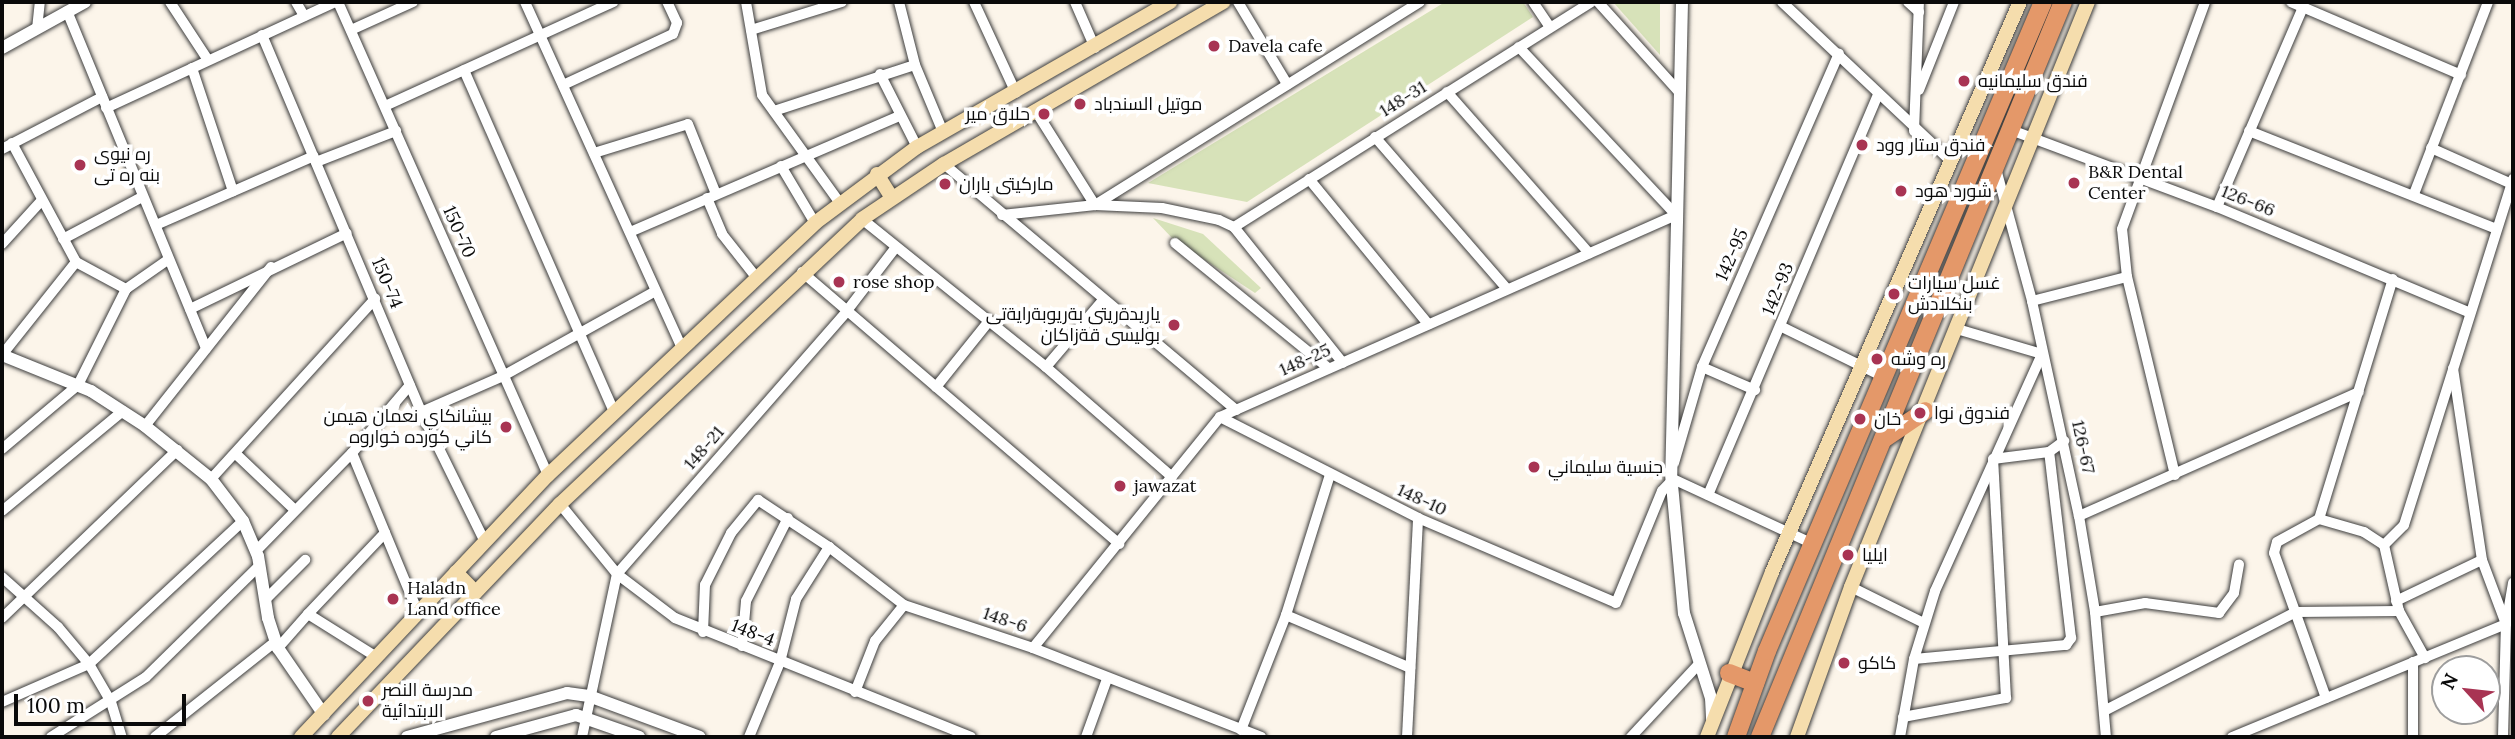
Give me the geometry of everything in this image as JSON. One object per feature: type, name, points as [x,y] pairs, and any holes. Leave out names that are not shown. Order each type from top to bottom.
[{"type":"highway","points":[[1736,737],[1813,544],[2043,2]]},
{"type":"highway","points":[[1760,737],[1780,681],[1885,438],[2063,2]]},
{"type":"highway","points":[[1885,438],[1925,411]]},
{"type":"highway","points":[[1729,673],[1780,681]]},
{"type":"highway","points":[[1747,705],[1768,712]]},
{"type":"main road","points":[[301,737],[548,475],[681,346],[815,223],[877,174],[917,147],[1096,48],[1170,2]]},
{"type":"main road","points":[[343,736],[560,504],[802,272],[862,219],[944,164],[1037,113],[1224,2]]},
{"type":"main road","points":[[1709,730],[1729,673],[2020,2]]},
{"type":"main road","points":[[1797,737],[1851,587],[1925,411],[2088,2]]},
{"type":"main road","points":[[877,174],[892,198]]},
{"type":"main road","points":[[456,572],[475,592]]},
{"type":"street","points":[[37,29],[40,2]]},
{"type":"street","points":[[2,48],[85,2]]},
{"type":"street","points":[[170,2],[208,60]]},
{"type":"street","points":[[296,2],[304,16]]},
{"type":"street","points":[[2,149],[104,102],[192,68],[336,2]]},
{"type":"street","name":"150-70","points":[[336,2],[351,30],[548,475]]},
{"type":"street","points":[[351,30],[413,2]]},
{"type":"street","points":[[525,2],[630,232],[654,292],[681,346]]},
{"type":"street","points":[[385,106],[612,2]]},
{"type":"street","points":[[563,85],[673,34],[677,23],[667,2]]},
{"type":"street","points":[[746,2],[754,71],[762,94],[840,203]]},
{"type":"street","points":[[751,30],[842,2]]},
{"type":"street","points":[[899,2],[915,65],[943,132]]},
{"type":"street","points":[[975,2],[1016,93]]},
{"type":"street","points":[[1075,2],[1096,48]]},
{"type":"street","points":[[1238,2],[1287,84]]},
{"type":"street","points":[[1095,205],[1420,2]]},
{"type":"street","points":[[1533,2],[1550,27]]},
{"type":"street","name":"148-31","points":[[1234,227],[1591,2]]},
{"type":"street","points":[[1598,2],[1680,93]]},
{"type":"street","points":[[1682,2],[1672,477],[1684,613],[1698,665],[1711,698],[1709,730]]},
{"type":"street","points":[[1782,2],[1839,54],[1914,131],[1951,161]]},
{"type":"street","points":[[1908,2],[1919,7],[1914,131]]},
{"type":"street","points":[[1915,100],[1954,2]]},
{"type":"street","points":[[2175,475],[2127,276],[2123,229],[2137,180],[2205,2]]},
{"type":"street","points":[[2291,2],[2461,75]]},
{"type":"street","points":[[2414,194],[2488,2]]},
{"type":"street","points":[[2217,206],[2303,7]]},
{"type":"street","points":[[67,12],[206,349]]},
{"type":"street","name":"150-74","points":[[262,35],[421,412],[485,542]]},
{"type":"street","points":[[1519,47],[1676,215]]},
{"type":"street","name":"142-95","points":[[1616,603],[1662,491],[1672,477],[1702,367],[1839,54]]},
{"type":"street","points":[[774,111],[880,74],[915,65]]},
{"type":"street","points":[[192,68],[233,191]]},
{"type":"street","points":[[464,70],[614,412]]},
{"type":"street","points":[[880,74],[917,147]]},
{"type":"street","points":[[1447,92],[1590,253]]},
{"type":"street","name":"142-93","points":[[1708,495],[1782,327],[1878,95]]},
{"type":"street","points":[[1037,113],[1095,205]]},
{"type":"street","points":[[630,232],[900,116]]},
{"type":"street","points":[[594,153],[688,124],[722,234],[756,277]]},
{"type":"street","name":"126-66","points":[[2011,130],[2034,136],[2137,180],[2217,206],[2469,312]]},
{"type":"street","points":[[156,225],[233,191],[396,131]]},
{"type":"street","points":[[2249,131],[2414,194],[2496,229]]},
{"type":"street","points":[[1375,136],[1507,289]]},
{"type":"street","points":[[12,143],[76,262],[126,289]]},
{"type":"street","points":[[2384,545],[2404,525],[2512,182],[2431,148]]},
{"type":"street","points":[[944,164],[1236,410]]},
{"type":"street","points":[[781,166],[815,223]]},
{"type":"street","name":"126-67","points":[[1996,169],[2032,301],[2079,516],[2095,612],[2106,710],[2106,737]]},
{"type":"street","points":[[1309,179],[1428,324]]},
{"type":"street","points":[[63,239],[142,197]]},
{"type":"street","points":[[2,244],[42,200]]},
{"type":"street","points":[[1002,215],[1095,205],[1162,208],[1234,227],[1343,363]]},
{"type":"street","name":"148-25","points":[[1033,648],[1220,417],[1676,215]]},
{"type":"street","points":[[862,219],[1046,367],[1172,477]]},
{"type":"street","points":[[190,309],[271,267],[346,233]]},
{"type":"street","points":[[1175,243],[1328,368]]},
{"type":"street","name":"148-21","points":[[582,737],[617,574],[846,312],[896,247]]},
{"type":"street","points":[[2,449],[78,385],[126,289],[169,259]]},
{"type":"street","points":[[76,262],[5,359],[78,385],[123,411],[177,450],[211,479],[243,521],[256,551],[277,645],[324,715]]},
{"type":"street","points":[[145,426],[271,267]]},
{"type":"street","points":[[802,272],[1119,544]]},
{"type":"street","points":[[2032,301],[2127,276]]},
{"type":"street","points":[[2326,698],[2274,553],[2277,542],[2319,519],[2393,279]]},
{"type":"street","points":[[421,412],[503,376],[654,292]]},
{"type":"street","points":[[211,479],[375,299]]},
{"type":"street","points":[[1046,367],[1103,300]]},
{"type":"street","points":[[936,387],[989,321]]},
{"type":"street","points":[[1782,327],[1884,377]]},
{"type":"street","points":[[1899,737],[1924,623],[1993,459],[2042,354],[1957,329]]},
{"type":"street","points":[[1702,367],[1755,390]]},
{"type":"street","points":[[2453,368],[2482,560],[2506,624]]},
{"type":"street","points":[[256,551],[352,453],[410,385]]},
{"type":"street","points":[[2079,516],[2359,392]]},
{"type":"street","points":[[2,511],[123,411]]},
{"type":"street","name":"148-10","points":[[1220,417],[1418,518],[1616,603]]},
{"type":"street","points":[[1993,459],[2049,452],[2064,441]]},
{"type":"street","points":[[2,618],[27,599],[177,450]]},
{"type":"street","points":[[1914,659],[2005,653],[2066,645],[2071,638],[2049,452]]},
{"type":"street","points":[[352,453],[418,612]]},
{"type":"street","points":[[236,454],[295,510]]},
{"type":"street","points":[[1903,717],[2001,702],[2009,690],[1993,459]]},
{"type":"street","points":[[1241,730],[1286,615],[1330,475]]},
{"type":"street","points":[[1672,477],[1813,544]]},
{"type":"street","name":"148-6","points":[[703,632],[705,585],[731,533],[758,500],[829,547],[904,606],[1033,648],[1261,737]]},
{"type":"street","name":"148-4","points":[[560,504],[617,574],[703,632],[855,692],[951,734],[971,737]]},
{"type":"street","points":[[742,646],[746,601],[788,518]]},
{"type":"street","points":[[1407,737],[1418,518]]},
{"type":"street","points":[[2319,519],[2364,532],[2384,545],[2397,606],[2425,658]]},
{"type":"street","points":[[2,702],[89,664],[243,521]]},
{"type":"street","points":[[155,737],[277,645],[385,533]]},
{"type":"street","points":[[749,737],[780,662],[796,598],[829,547]]},
{"type":"street","points":[[265,600],[305,560]]},
{"type":"street","points":[[2106,710],[2296,612],[2397,606],[2482,560]]},
{"type":"street","points":[[2095,612],[2145,603],[2219,613],[2234,593],[2239,565]]},
{"type":"street","points":[[51,737],[111,702],[146,677],[259,566]]},
{"type":"street","points":[[2,577],[58,626],[89,664],[111,702],[122,737]]},
{"type":"street","points":[[2503,737],[2508,699],[2506,624],[2513,583]]},
{"type":"street","points":[[1851,587],[1924,623]]},
{"type":"street","points":[[855,692],[875,641],[904,606]]},
{"type":"street","points":[[308,614],[375,656]]},
{"type":"street","points":[[1286,615],[1410,668]]},
{"type":"street","points":[[2232,737],[2506,624]]},
{"type":"street","points":[[2413,662],[2413,737]]},
{"type":"street","points":[[1632,737],[1698,665]]},
{"type":"street","points":[[1086,737],[1107,678]]},
{"type":"street","points":[[407,737],[567,693],[589,696],[700,737]]},
{"type":"street","points":[[496,737],[576,715],[639,737]]},
{"type":"green space","points":[[1445,2],[1523,2],[1533,17],[1247,202],[1148,183]]},
{"type":"green space","points":[[1613,2],[1660,2],[1660,55]]},
{"type":"green space","points":[[1153,218],[1203,234],[1261,288],[1255,293],[1173,239]]},
{"type":"place","name":"Davela cafe","points":[[1214,46]]},
{"type":"place","name":"فندق سليمانيه","points":[[1964,81]]},
{"type":"place","name":"موتيل السندباد","points":[[1080,104]]},
{"type":"place","name":"حلاق میر","points":[[1044,114]]},
{"type":"place","name":"فندق ستار وود","points":[[1862,145]]},
{"type":"place","name":"ره نیوی بنه ره تی","points":[[80,165]]},
{"type":"place","name":"B&R Dental Center","points":[[2074,183]]},
{"type":"place","name":"ماركيتى باران","points":[[945,184]]},
{"type":"place","name":"شورد هود","points":[[1901,191]]},
{"type":"place","name":"rose shop","points":[[839,282]]},
{"type":"place","name":"غسل سيارات بنكلادش","points":[[1894,294]]},
{"type":"place","name":"ياريدةريتى بةريوبةرايةتى بوليسى قةزاكان","points":[[1174,325]]},
{"type":"place","name":"ره وشه","points":[[1877,359]]},
{"type":"place","name":"فندوق نوا","points":[[1920,413]]},
{"type":"place","name":"خان","points":[[1860,419]]},
{"type":"place","name":"بيشانكاي نعمان هيمن كاني كورده خواروه","points":[[506,427]]},
{"type":"place","name":"جنسية سليماني","points":[[1534,467]]},
{"type":"place","name":"jawazat","points":[[1120,486]]},
{"type":"place","name":"ايليا","points":[[1848,555]]},
{"type":"place","name":"Haladn Land office","points":[[393,599]]},
{"type":"place","name":"كاكو","points":[[1844,663]]},
{"type":"place","name":"مدرسة النصر الابتدائية","points":[[368,701]]}]
